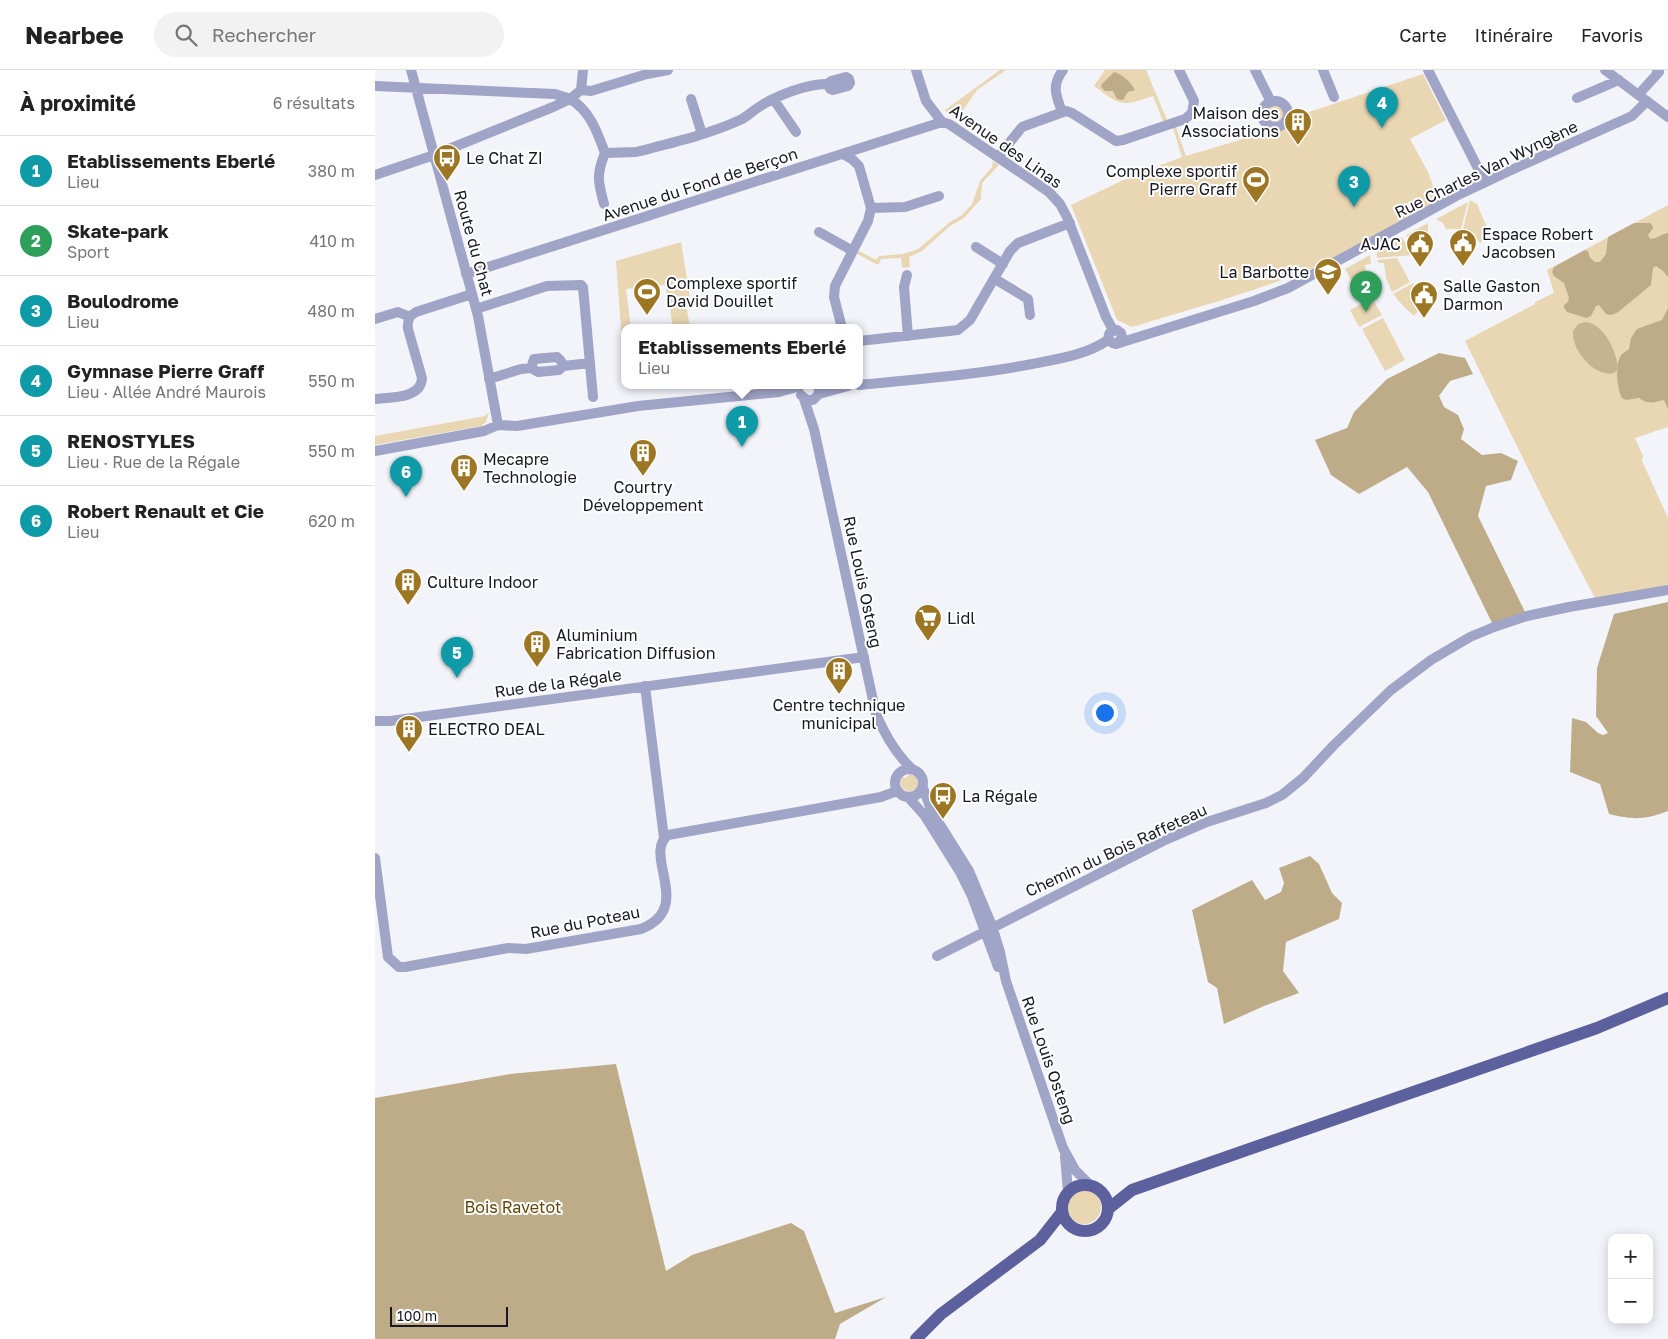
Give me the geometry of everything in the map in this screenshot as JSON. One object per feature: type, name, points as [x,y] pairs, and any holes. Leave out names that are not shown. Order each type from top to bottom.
[{"type":"main road","points":[[1101,1191],[1133,1190],[1597,1028],[1668,998]]},
{"type":"main road","points":[[1089,1184],[1101,1191],[1106,1199],[1108,1209],[1105,1218],[1095,1229],[1086,1231],[1074,1228],[1065,1220],[1062,1212],[1062,1201],[1068,1191],[1078,1185],[1089,1184]]},
{"type":"main road","points":[[1108,1209],[1133,1190]]},
{"type":"main road","points":[[915,1339],[941,1314],[1040,1240],[1062,1212]]},
{"type":"main road","points":[[1040,1240],[1074,1228]]},
{"type":"street","name":"Route du Chat","points":[[411,70],[476,308],[498,425]]},
{"type":"street","points":[[581,90],[583,70]]},
{"type":"street","points":[[375,174],[435,155],[570,99],[581,90],[591,91],[667,70]]},
{"type":"street","name":"Avenue des Linas","points":[[916,70],[926,101],[942,122],[949,124],[1053,196],[1070,223],[1106,318],[1115,336]]},
{"type":"street","points":[[1062,112],[1055,92],[1055,84],[1063,70]]},
{"type":"street","points":[[998,157],[1021,128],[1062,112],[1072,113],[1116,141],[1185,119],[1192,113],[1195,105],[1193,96],[1179,70]]},
{"type":"street","points":[[1255,70],[1271,102]]},
{"type":"street","points":[[1323,70],[1334,97]]},
{"type":"street","points":[[1428,70],[1485,182]]},
{"type":"street","points":[[1605,70],[1668,117]]},
{"type":"street","points":[[1639,94],[1658,71]]},
{"type":"street","points":[[1577,98],[1619,80]]},
{"type":"street","points":[[605,153],[636,152],[702,134],[740,120],[759,107],[801,89],[829,84]]},
{"type":"street","points":[[375,86],[555,94],[570,99],[590,120],[605,153],[598,178],[604,204]]},
{"type":"street","points":[[691,99],[702,134]]},
{"type":"street","points":[[774,100],[796,132]]},
{"type":"street","name":"Rue Charles Van Wyngène","points":[[1115,336],[1140,335],[1254,301],[1288,288],[1456,196],[1632,116],[1647,101]]},
{"type":"street","name":"Avenue du Fond de Berçon","points":[[466,274],[942,122]]},
{"type":"street","points":[[859,166],[864,148]]},
{"type":"street","points":[[841,324],[834,292],[868,221],[871,208],[859,166],[843,154]]},
{"type":"street","points":[[871,208],[905,207],[939,196]]},
{"type":"street","points":[[863,340],[953,332],[963,327],[970,320],[1010,251],[1018,243],[1070,223]]},
{"type":"street","points":[[819,232],[853,251]]},
{"type":"street","points":[[976,247],[1003,264]]},
{"type":"street","points":[[907,275],[903,287],[908,336]]},
{"type":"street","points":[[995,279],[1028,299],[1031,315]]},
{"type":"street","points":[[476,308],[547,286],[579,284],[583,287],[593,397]]},
{"type":"street","points":[[375,399],[414,393],[421,385],[422,378],[408,328],[410,317],[416,312],[472,294]]},
{"type":"street","points":[[375,319],[398,312],[410,317]]},
{"type":"street","points":[[863,384],[1014,368],[1080,353],[1099,346],[1115,336]]},
{"type":"street","points":[[489,379],[521,369],[531,368],[538,372],[559,370],[563,366],[590,363]]},
{"type":"street","points":[[375,450],[484,432],[498,425],[517,426],[638,406],[779,392],[801,392],[810,400],[818,393],[835,389]]},
{"type":"street","name":"Rue Louis Osteng","points":[[801,392],[814,429],[876,714],[888,741],[897,776]]},
{"type":"street","name":"Rue Louis Osteng","points":[[814,429],[818,393]]},
{"type":"street","name":"Chemin du Bois Raffeteau","points":[[937,956],[1186,830],[1282,795],[1303,778],[1391,690],[1431,660],[1470,637],[1527,616],[1668,590]]},
{"type":"street","name":"Rue de la Régale","points":[[375,721],[390,721],[864,657]]},
{"type":"street","points":[[645,686],[664,838],[675,833],[881,797],[897,791]]},
{"type":"street","name":"Rue Louis Osteng","points":[[888,741],[912,769]]},
{"type":"street","points":[[912,769],[922,776],[924,780],[923,788],[917,795],[908,797],[897,791],[895,781],[903,770],[912,769]]},
{"type":"street","name":"Rue Louis Osteng","points":[[923,788],[932,812],[969,871],[1063,1148],[1075,1170],[1089,1184]]},
{"type":"street","name":"Rue Louis Osteng","points":[[908,797],[925,816],[952,858],[988,929]]},
{"type":"street","name":"Rue du Poteau","points":[[375,858],[388,957],[399,967],[508,948],[526,949],[649,926],[660,916],[666,903],[661,851],[664,838]]},
{"type":"street","name":"Rue Louis Osteng","points":[[1063,1148],[1068,1191]]},
{"type":"shaded area","points":[[1000,70],[1006,70],[977,90],[957,119],[945,111],[945,110]]},
{"type":"shaded area","points":[[1105,70],[1146,70],[1167,120],[1163,121],[1153,96],[1134,102],[1122,103],[1110,98],[1094,86]]},
{"type":"shaded area","name":"Complexe sportif Pierre Graff","points":[[1423,74],[1446,120],[1410,139],[1428,172],[1438,200],[1342,254],[1288,278],[1132,327],[1117,320],[1071,205],[1134,175],[1182,157],[1173,128],[1176,127],[1186,156],[1263,133],[1262,127],[1278,129],[1279,131],[1296,126],[1294,117]]},
{"type":"shaded area","points":[[1271,105],[1279,105],[1284,110],[1282,121],[1271,123],[1266,118],[1266,110]]},
{"type":"shaded area","points":[[993,161],[999,165],[982,183],[981,199],[964,218],[950,226],[922,251],[909,257],[910,267],[902,268],[901,258],[881,259],[878,265],[857,254],[859,251],[876,260],[879,256],[903,254],[918,249],[950,222],[962,215],[972,204],[980,181],[992,167]]},
{"type":"shaded area","points":[[1470,200],[1477,204],[1491,237],[1480,243],[1474,236],[1463,229]]},
{"type":"shaded area","points":[[1468,202],[1461,229],[1446,229],[1443,223],[1436,219]]},
{"type":"shaded area","points":[[1668,205],[1668,427],[1635,438],[1643,456],[1642,461],[1668,518],[1668,585],[1658,589],[1595,598],[1549,511],[1465,341],[1554,293],[1547,270]]},
{"type":"shaded area","points":[[1428,223],[1428,231],[1431,236],[1426,247],[1415,253],[1406,235]]},
{"type":"shaded area","points":[[1402,237],[1412,255],[1377,258],[1377,251],[1380,249],[1384,250],[1383,248]]},
{"type":"shaded area","points":[[681,242],[690,297],[685,298],[689,324],[672,324],[670,309],[668,309],[666,285],[626,289],[630,324],[621,324],[621,328],[616,261]]},
{"type":"shaded area","points":[[1370,255],[1371,264],[1365,265],[1368,284],[1365,279],[1354,285],[1345,269]]},
{"type":"shaded area","points":[[1397,258],[1410,282],[1392,292],[1386,278],[1384,263],[1379,263],[1377,260]]},
{"type":"shaded area","points":[[1412,281],[1426,304],[1414,316],[1393,294],[1413,283]]},
{"type":"shaded area","points":[[1372,298],[1382,315],[1359,327],[1350,310]]},
{"type":"shaded area","points":[[1383,318],[1405,360],[1385,371],[1362,329]]},
{"type":"shaded area","points":[[1585,322],[1598,327],[1612,347],[1618,369],[1614,373],[1599,371],[1585,361],[1580,354],[1573,338],[1573,331],[1578,324]]},
{"type":"shaded area","points":[[489,412],[486,422],[481,426],[375,445],[375,436],[485,416]]},
{"type":"shaded area","points":[[910,774],[916,777],[918,784],[916,789],[909,792],[902,788],[900,781],[903,777],[905,778]]},
{"type":"shaded area","points":[[1084,1190],[1096,1195],[1101,1207],[1096,1219],[1084,1224],[1072,1219],[1067,1207],[1072,1195]]},
{"type":"green space","points":[[1114,72],[1126,79],[1135,90],[1128,92],[1123,100],[1117,99],[1113,91],[1105,91],[1101,87]]},
{"type":"green space","points":[[1634,223],[1650,223],[1652,225],[1653,228],[1648,235],[1650,239],[1668,233],[1668,277],[1656,266],[1653,268],[1651,285],[1617,313],[1606,314],[1599,305],[1596,306],[1591,316],[1587,318],[1567,312],[1564,305],[1568,302],[1569,298],[1564,283],[1554,276],[1552,272],[1554,267],[1585,250],[1588,251],[1590,258],[1595,262],[1600,262],[1606,254],[1608,237]]},
{"type":"green space","points":[[1668,308],[1668,409],[1664,400],[1645,402],[1639,398],[1626,400],[1620,394],[1618,382],[1619,358],[1629,349],[1631,338],[1637,329],[1662,320]]},
{"type":"green space","points":[[1439,353],[1465,358],[1473,374],[1450,381],[1439,396],[1444,407],[1458,415],[1464,429],[1461,439],[1482,455],[1501,453],[1518,461],[1511,480],[1486,486],[1478,516],[1527,616],[1494,627],[1428,492],[1407,467],[1359,494],[1331,475],[1315,440],[1347,428],[1354,412],[1387,379]]},
{"type":"green space","points":[[1668,602],[1668,811],[1639,818],[1609,814],[1600,784],[1570,772],[1572,718],[1586,722],[1598,733],[1603,735],[1608,733],[1596,716],[1597,668],[1614,614]]},
{"type":"green space","points":[[1310,856],[1319,864],[1332,893],[1342,903],[1339,919],[1286,942],[1283,971],[1299,993],[1224,1024],[1217,988],[1208,982],[1192,910],[1252,880],[1265,900],[1281,892],[1284,883],[1279,868]]},
{"type":"green space","name":"Bois Ravetot","points":[[616,1064],[666,1271],[692,1255],[791,1223],[804,1231],[835,1313],[886,1297],[840,1324],[835,1339],[375,1339],[375,1098],[510,1074]]},
{"type":"place","name":"Gymnase Pierre Graff","points":[[1382,128]]},
{"type":"place","name":"Maison des Associations","points":[[1298,146]]},
{"type":"place","name":"Le Chat ZI","points":[[447,182]]},
{"type":"place","name":"Complexe sportif Pierre Graff","points":[[1256,204]]},
{"type":"place","name":"Boulodrome","points":[[1354,207]]},
{"type":"place","name":"Espace Robert Jacobsen","points":[[1463,267]]},
{"type":"place","name":"AJAC","points":[[1420,268]]},
{"type":"place","name":"La Barbotte","points":[[1328,296]]},
{"type":"place","name":"Skate-park","points":[[1366,312]]},
{"type":"place","name":"Complexe sportif David Douillet","points":[[647,316]]},
{"type":"place","name":"Salle Gaston Darmon","points":[[1424,319]]},
{"type":"place","name":"Etablissements Eberlé","points":[[742,447]]},
{"type":"place","name":"Courtry Développement","points":[[643,477]]},
{"type":"place","name":"Mecapre Technologie","points":[[464,492]]},
{"type":"place","name":"Robert Renault et Cie","points":[[406,497]]},
{"type":"place","name":"Culture Indoor","points":[[408,606]]},
{"type":"place","name":"Lidl","points":[[928,642]]},
{"type":"place","name":"Aluminium Fabrication Diffusion","points":[[537,668]]},
{"type":"place","name":"RENOSTYLES","points":[[457,678]]},
{"type":"place","name":"Centre technique municipal","points":[[839,695]]},
{"type":"place","name":"ELECTRO DEAL","points":[[409,753]]},
{"type":"place","name":"La Régale","points":[[943,820]]}]
